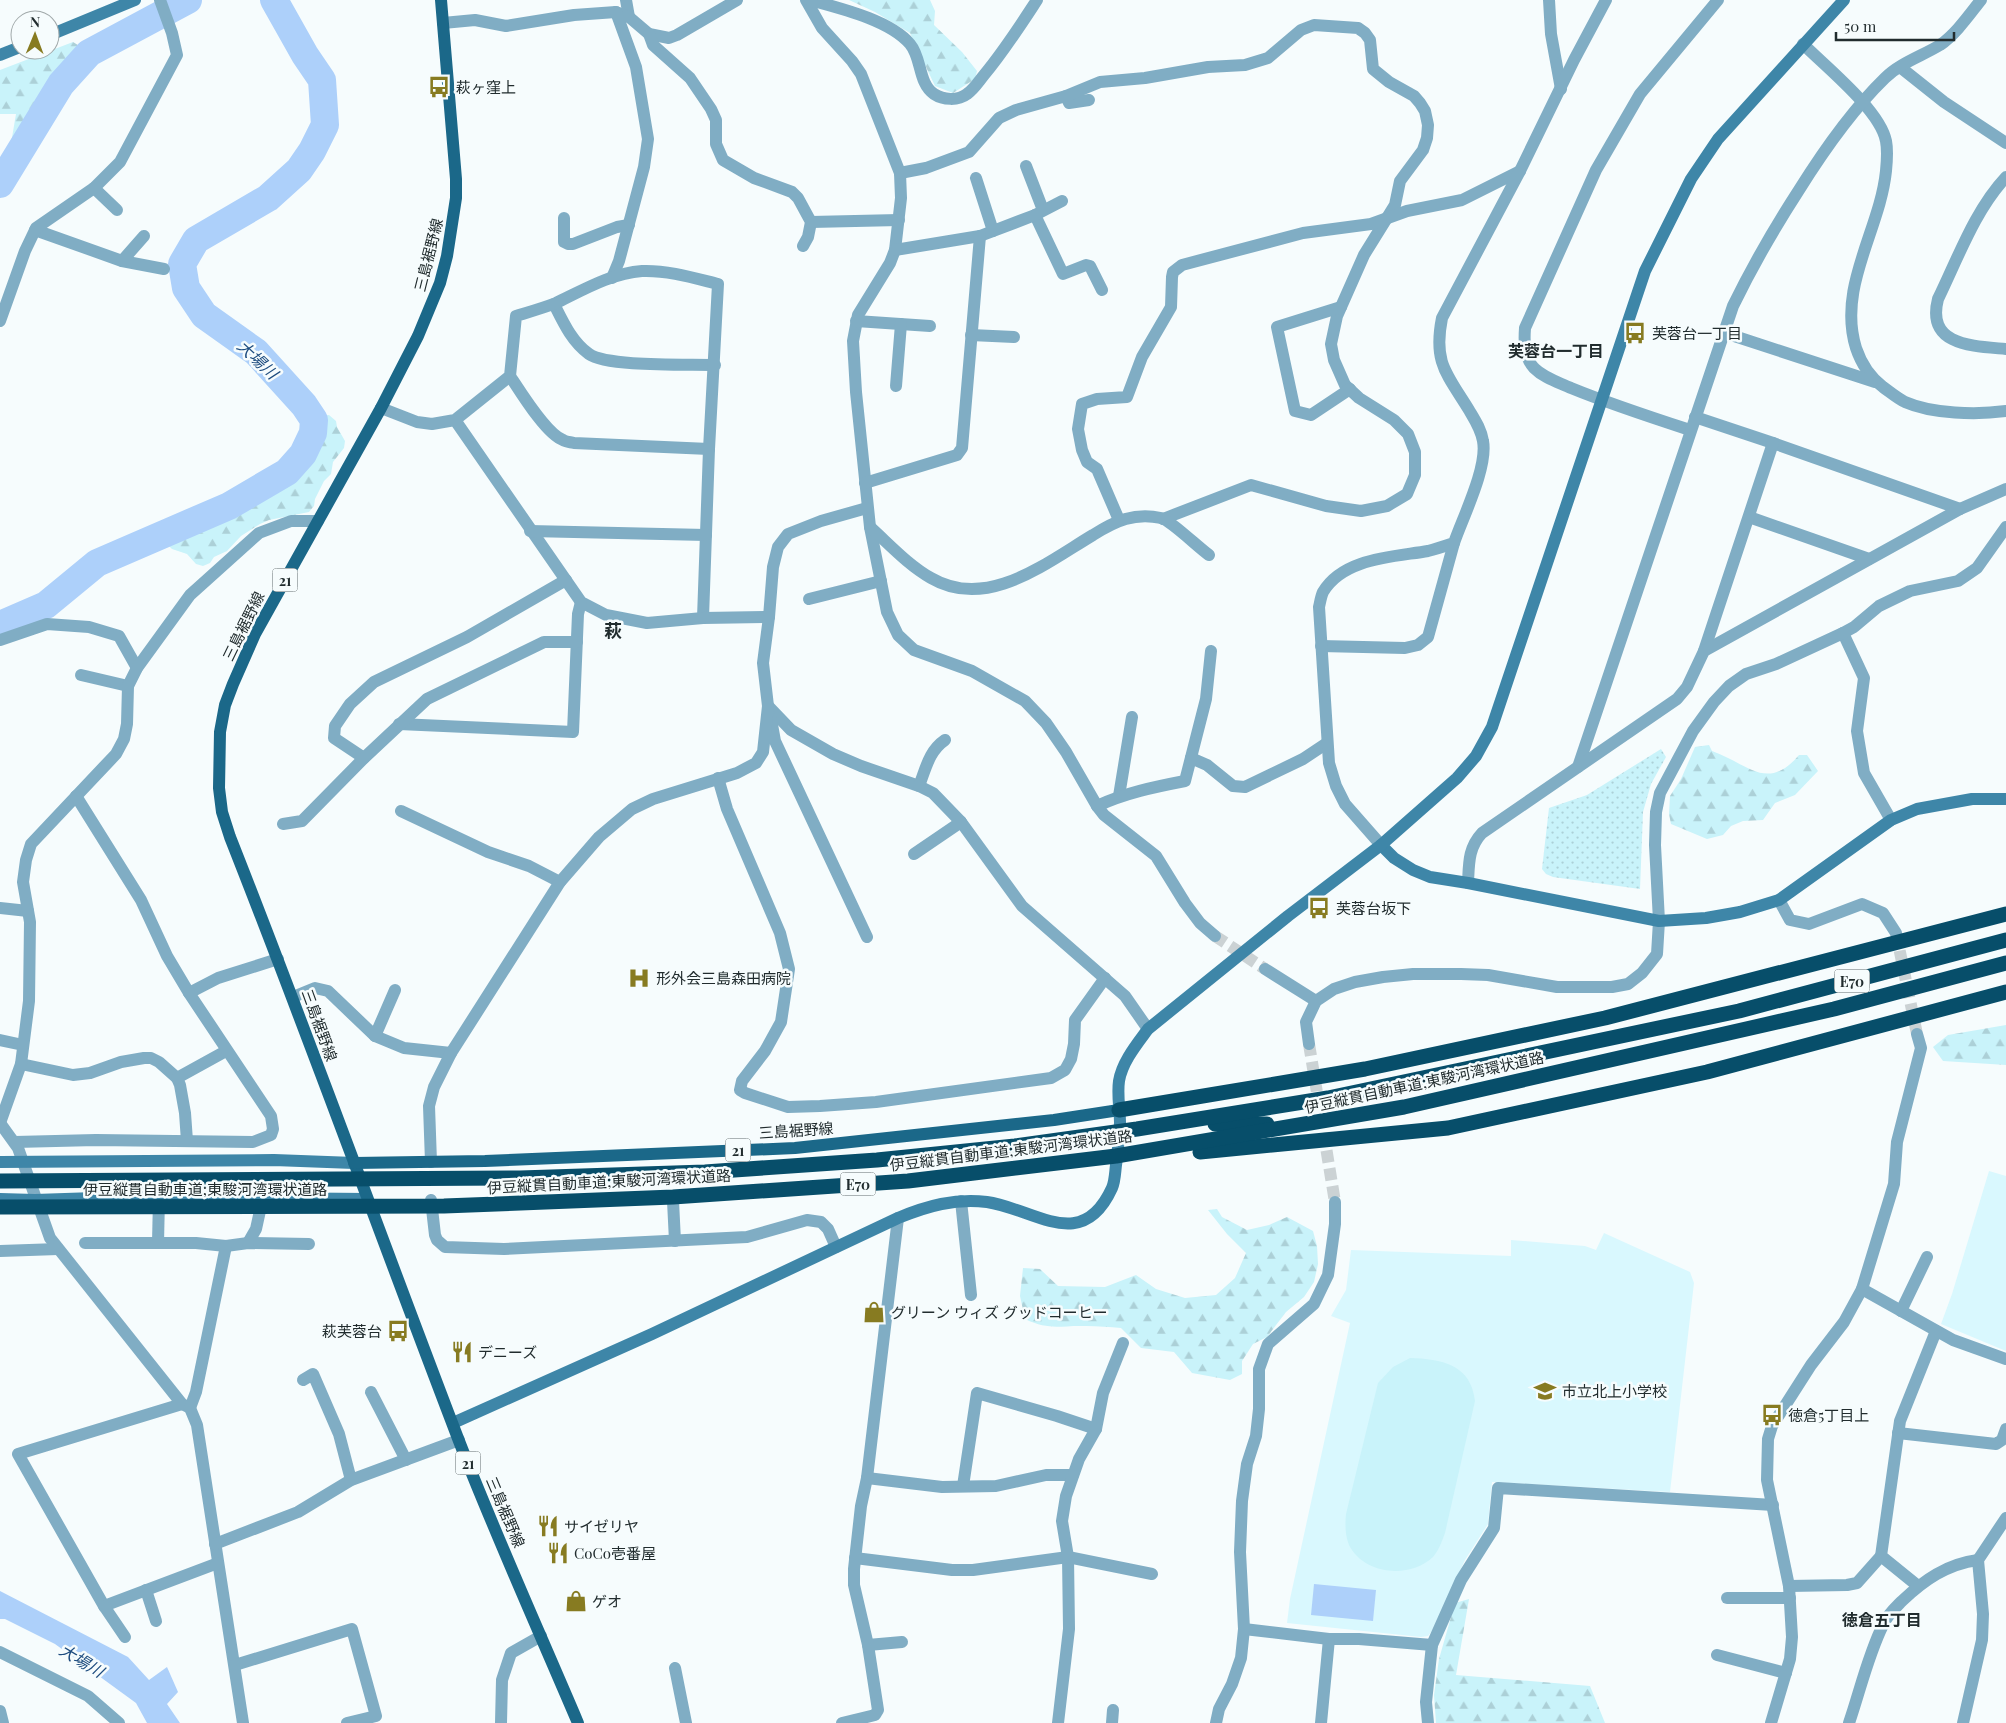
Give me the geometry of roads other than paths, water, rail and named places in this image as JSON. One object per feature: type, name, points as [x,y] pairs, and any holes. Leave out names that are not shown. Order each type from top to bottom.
[{"type":"highway","points":[[1120,1116],[1364,1069],[1605,1018],[2006,914]]},
{"type":"highway","name":"伊豆縦貫自動車道;東駿河湾環状道路","points":[[0,1181],[520,1178],[705,1172],[877,1160],[1034,1143],[1137,1129],[1328,1098],[1739,1011],[2006,940]]},
{"type":"highway","name":"伊豆縦貫自動車道;東駿河湾環状道路","points":[[0,1207],[444,1206],[673,1198],[908,1180],[1116,1156],[1394,1109],[1834,1009],[2006,963]]},
{"type":"highway","points":[[1117,1160],[1448,1128],[1707,1072],[2006,992]]},
{"type":"highway","points":[[1120,1116],[1271,1124],[1368,1135]]},
{"type":"main road","name":"三島裾野線","points":[[441,0],[456,198],[452,230],[440,283],[429,312],[381,408],[255,634],[225,705],[220,732],[219,788],[222,812],[230,837],[293,997],[367,1199],[459,1440],[578,1723]]},
{"type":"main road","name":"三島裾野線","points":[[354,1163],[431,1162],[795,1148],[1054,1120],[1120,1116]]},
{"type":"main road","points":[[367,1199],[673,1201],[909,1185],[1117,1160]]},
{"type":"street","points":[[60,31],[135,0]]},
{"type":"street","points":[[0,321],[25,251],[36,228],[94,188],[120,162],[176,55],[172,32],[160,0]]},
{"type":"street","points":[[626,0],[629,17]]},
{"type":"street","points":[[712,0],[716,13]]},
{"type":"street","points":[[443,23],[475,20],[506,26],[574,15],[616,12],[629,17],[649,34],[668,38],[737,0]]},
{"type":"street","points":[[806,0],[822,28],[852,60],[861,74],[900,173],[901,198],[895,250],[890,263],[858,315],[853,341],[867,508],[887,612],[898,635],[914,650],[972,671],[1025,701],[1046,723],[1104,815],[1156,856],[1185,904],[1200,923],[1215,936]]},
{"type":"street","points":[[810,0],[860,14],[903,38],[912,47],[923,77],[933,94],[942,98],[954,99],[966,96],[974,87],[1001,54],[1037,0]]},
{"type":"street","points":[[1549,0],[1550,34],[1561,89]]},
{"type":"street","points":[[1321,646],[1405,648],[1418,645],[1428,637],[1454,543],[1482,465],[1484,442],[1480,427],[1444,371],[1440,354],[1439,333],[1442,318],[1520,171],[1574,60],[1606,0]]},
{"type":"street","points":[[1690,430],[1601,400],[1548,378],[1534,367],[1526,354],[1524,341],[1525,328],[1596,170],[1640,94],[1718,0]]},
{"type":"street","points":[[453,1423],[652,1334],[898,1218],[940,1203],[961,1201],[988,1202],[1051,1222],[1071,1224],[1089,1218],[1102,1208],[1114,1184],[1120,1116],[1119,1081],[1124,1065],[1148,1029],[1288,916],[1381,845],[1457,778],[1476,756],[1492,727],[1646,271],[1691,179],[1718,139],[1844,0]]},
{"type":"street","points":[[1578,768],[1733,306],[1754,262],[1822,152],[1862,101],[1887,76],[1940,45],[1951,36],[1981,0]]},
{"type":"street","points":[[612,278],[644,167],[648,139],[636,67],[616,12]]},
{"type":"street","points":[[870,527],[931,578],[954,588],[979,589],[1003,585],[1028,574],[1119,520],[1136,516],[1163,518],[1251,485],[1326,506],[1361,511],[1387,506],[1407,494],[1415,475],[1415,452],[1408,434],[1394,420],[1359,398],[1345,384],[1334,360],[1331,344],[1341,306],[1368,249],[1395,205],[1400,180],[1423,150],[1427,138],[1428,125],[1425,111],[1414,96],[1389,82],[1373,69],[1370,40],[1358,28],[1314,25],[1301,30],[1268,58],[1245,65],[1208,67],[1145,78],[1100,82],[1066,96],[1016,110],[999,118],[974,147],[960,156],[926,168],[900,173]]},
{"type":"street","points":[[649,34],[653,45],[690,78],[711,109],[716,120],[716,144],[723,160],[754,178],[792,192],[798,198],[811,222],[808,237],[802,246]]},
{"type":"street","points":[[1803,44],[1862,101],[1875,117],[1886,140],[1888,157],[1885,184],[1855,279],[1851,314],[1852,337],[1858,356],[1876,382]]},
{"type":"street","points":[[1900,67],[1944,102],[2006,143]]},
{"type":"street","points":[[1066,96],[1069,103],[1089,100]]},
{"type":"street","points":[[1026,166],[1039,213],[1063,274],[1086,265],[1090,266],[1102,290]]},
{"type":"street","points":[[1119,520],[1097,469],[1087,462],[1082,450],[1078,429],[1082,404],[1097,399],[1127,397],[1142,357],[1171,307],[1173,272],[1182,265],[1303,233],[1370,224],[1390,215],[1462,200],[1520,171]]},
{"type":"street","points":[[2006,176],[1992,191],[1982,210],[1938,298],[1936,315],[1937,323],[1954,341],[1973,346],[2006,349]]},
{"type":"street","points":[[976,178],[993,231]]},
{"type":"street","points":[[94,188],[117,210]]},
{"type":"street","points":[[895,250],[980,236],[1039,213],[1062,201]]},
{"type":"street","points":[[564,218],[564,242],[568,244],[573,244],[617,227],[628,225]]},
{"type":"street","points":[[811,222],[899,220]]},
{"type":"street","points":[[35,230],[122,261],[164,269]]},
{"type":"street","points":[[122,261],[144,236]]},
{"type":"street","points":[[865,483],[957,455],[962,448],[980,236]]},
{"type":"street","points":[[703,618],[709,449],[718,284],[684,276],[642,271],[612,278],[554,304],[516,316],[510,376],[550,431],[561,440],[574,443],[709,449]]},
{"type":"street","points":[[554,304],[564,326],[580,346],[600,360],[715,365]]},
{"type":"street","points":[[1341,306],[1277,327],[1295,411],[1311,415],[1350,389]]},
{"type":"street","points":[[856,322],[930,326]]},
{"type":"street","points":[[896,386],[901,324]]},
{"type":"street","points":[[1725,334],[1876,382],[1905,402],[1930,410],[1966,412],[2006,411]]},
{"type":"street","points":[[972,335],[1014,337]]},
{"type":"street","points":[[381,408],[417,422],[432,424],[455,420],[510,376]]},
{"type":"street","points":[[1695,417],[1960,508]]},
{"type":"street","points":[[455,420],[530,531],[581,602],[606,615],[647,623],[703,618],[769,617]]},
{"type":"street","points":[[1468,883],[1470,850],[1474,841],[1482,833],[1677,699],[1687,688],[1704,651],[1773,443]]},
{"type":"street","points":[[1704,651],[1960,508],[2006,489]]},
{"type":"street","points":[[867,508],[821,521],[788,534],[778,547],[773,567],[763,662],[768,706],[775,741],[867,937]]},
{"type":"street","points":[[1749,517],[1869,560]]},
{"type":"street","points":[[1163,518],[1209,555]]},
{"type":"street","points":[[243,1723],[197,1425],[186,1406],[50,1238],[15,1142],[0,1123],[21,1064],[29,1001],[30,922],[23,882],[26,860],[31,844],[116,754],[124,739],[127,724],[128,686],[137,668],[190,595],[259,533],[291,521],[318,522]]},
{"type":"street","points":[[1309,1044],[1306,1022],[1316,1001],[1334,989],[1355,982],[1412,974],[1488,975],[1557,987],[1628,984],[1642,973],[1657,954],[1659,921],[1656,845],[1660,792],[1693,731],[1729,686],[1746,674],[1776,664],[1843,633],[1854,627],[1879,606],[1910,591],[1958,581],[1977,568],[2006,527]]},
{"type":"street","points":[[530,531],[706,535]]},
{"type":"street","points":[[1454,543],[1431,550],[1372,561],[1350,568],[1335,578],[1322,593],[1319,607],[1327,743],[1329,763],[1336,786],[1346,804],[1381,845],[1394,858],[1413,870],[1430,877],[1659,921],[1715,917],[1740,912],[1778,900],[1891,820],[1917,809],[1947,802],[1972,799],[2006,799]]},
{"type":"street","points":[[364,758],[334,738],[333,732],[350,704],[374,682],[467,637],[566,580]]},
{"type":"street","points":[[809,599],[881,581]]},
{"type":"street","points":[[399,724],[573,732],[578,614],[581,602]]},
{"type":"street","points":[[0,640],[47,624],[89,627],[120,636],[137,668]]},
{"type":"street","points":[[1843,633],[1864,678],[1857,731],[1864,773],[1891,820]]},
{"type":"street","points":[[283,824],[302,821],[364,758],[427,699],[544,642],[577,642]]},
{"type":"street","points":[[1097,806],[1119,796],[1184,781],[1206,699],[1211,651]]},
{"type":"street","points":[[82,675],[128,686]]},
{"type":"street","points":[[768,706],[791,730],[833,754],[933,792],[961,822],[1022,906],[1125,996],[1148,1029]]},
{"type":"street","points":[[431,1162],[429,1106],[434,1087],[451,1053],[560,882],[599,837],[632,809],[653,799],[737,773],[756,763],[763,752],[768,706]]},
{"type":"street","points":[[1119,796],[1132,717]]},
{"type":"street","points":[[920,786],[932,752],[945,740]]},
{"type":"street","points":[[1191,758],[1207,765],[1233,786],[1245,787],[1303,759],[1327,743]]},
{"type":"street","points":[[718,778],[727,809],[780,933],[789,968],[781,1022],[765,1051],[742,1081],[740,1090],[745,1093],[788,1107],[820,1106],[885,1101],[1051,1078],[1065,1070],[1071,1059],[1075,1020],[1104,978]]},
{"type":"street","points":[[15,1142],[96,1140],[253,1142],[271,1135],[274,1129],[271,1116],[226,1052],[189,993],[167,956],[141,900],[76,796]]},
{"type":"street","points":[[401,811],[488,852],[529,866],[560,882]]},
{"type":"street","points":[[914,854],[961,822]]},
{"type":"street","points":[[1778,900],[1790,920],[1810,924],[1862,904],[1883,913],[1896,933]]},
{"type":"street","points":[[0,908],[28,911]]},
{"type":"street","points":[[189,993],[218,978],[278,959]]},
{"type":"street","points":[[1265,969],[1316,1001]]},
{"type":"street","points":[[293,997],[315,988],[328,991],[375,1036],[404,1048],[451,1053]]},
{"type":"street","points":[[375,1036],[395,990]]},
{"type":"street","points":[[1771,1723],[1790,1659],[1792,1637],[1790,1592],[1774,1505],[1767,1480],[1768,1439],[1772,1426],[1811,1365],[1844,1322],[1862,1289],[1894,1184],[1897,1142],[1921,1048],[1917,1034]]},
{"type":"street","points":[[0,1040],[23,1045]]},
{"type":"street","points":[[177,1078],[226,1052]]},
{"type":"street","points":[[21,1064],[72,1075],[81,1075],[121,1062],[151,1058],[159,1062],[177,1078],[185,1113],[187,1141]]},
{"type":"street","points":[[95,1161],[96,1140]]},
{"type":"street","points":[[0,1162],[274,1160],[354,1163]]},
{"type":"street","points":[[158,1243],[159,1197]]},
{"type":"street","points":[[0,1199],[159,1197],[367,1199]]},
{"type":"street","points":[[248,1243],[256,1229],[263,1197]]},
{"type":"street","points":[[431,1200],[435,1235],[437,1240],[445,1246],[504,1249],[747,1237],[807,1220],[821,1222],[828,1229],[836,1247]]},
{"type":"street","points":[[673,1201],[675,1241]]},
{"type":"street","points":[[961,1201],[970,1296]]},
{"type":"street","points":[[1216,1723],[1219,1709],[1232,1684],[1241,1658],[1244,1629],[1240,1552],[1242,1501],[1247,1464],[1256,1436],[1259,1409],[1259,1369],[1268,1344],[1314,1304],[1328,1276],[1335,1224],[1335,1202]]},
{"type":"street","points":[[842,1723],[875,1715],[878,1710],[868,1646],[854,1585],[855,1558],[861,1506],[868,1478],[898,1218]]},
{"type":"street","points":[[85,1243],[158,1243],[226,1246],[248,1243],[309,1244]]},
{"type":"street","points":[[125,1637],[104,1606],[18,1454],[186,1406],[196,1392],[226,1246]]},
{"type":"street","points":[[0,1250],[58,1249]]},
{"type":"street","points":[[1901,1311],[1927,1257]]},
{"type":"street","points":[[1862,1289],[1954,1340],[2006,1359]]},
{"type":"street","points":[[1727,1598],[1858,1583],[1881,1556],[1900,1421],[1936,1331]]},
{"type":"street","points":[[1058,1723],[1069,1630],[1068,1557],[1062,1520],[1066,1496],[1079,1459],[1096,1429],[1103,1393],[1123,1342]]},
{"type":"street","points":[[303,1380],[313,1374],[338,1434],[351,1480]]},
{"type":"street","points":[[371,1392],[406,1460]]},
{"type":"street","points":[[963,1486],[977,1393],[1096,1429]]},
{"type":"street","points":[[1898,1433],[1996,1444],[2002,1440],[2006,1429]]},
{"type":"street","points":[[215,1544],[298,1512],[351,1480],[459,1440]]},
{"type":"street","points":[[868,1478],[942,1487],[996,1486],[1046,1475],[1073,1475]]},
{"type":"street","points":[[1428,1723],[1426,1702],[1432,1645],[1461,1580],[1494,1528],[1498,1488],[1774,1505]]},
{"type":"street","points":[[1963,1723],[1982,1640],[1983,1614],[1978,1560],[2006,1518]]},
{"type":"street","points":[[1881,1556],[1918,1586]]},
{"type":"street","points":[[855,1558],[952,1570],[973,1570],[1068,1557],[1152,1574]]},
{"type":"street","points":[[1849,1723],[1883,1624],[1890,1613],[1918,1586],[1936,1573],[1952,1566],[1978,1560]]},
{"type":"street","points":[[104,1606],[218,1563]]},
{"type":"street","points":[[146,1590],[156,1621]]},
{"type":"street","points":[[235,1665],[352,1629],[376,1716],[346,1723]]},
{"type":"street","points":[[1244,1629],[1329,1639],[1359,1639],[1432,1645]]},
{"type":"street","points":[[501,1723],[502,1680],[511,1653],[541,1636]]},
{"type":"street","points":[[1321,1723],[1329,1639]]},
{"type":"street","points":[[868,1646],[902,1642]]},
{"type":"street","points":[[0,1652],[88,1696],[119,1723]]},
{"type":"street","points":[[1717,1655],[1786,1673]]},
{"type":"street","points":[[675,1668],[686,1723]]},
{"type":"street","points":[[0,1710],[3,1723]]},
{"type":"street","points":[[1112,1723],[1113,1710]]},
{"type":"water","points":[[1314,1584],[1376,1590],[1373,1621],[1311,1615]]},
{"type":"water","points":[[0,1591],[128,1657],[149,1680],[167,1667],[178,1692],[167,1704],[180,1723],[147,1723],[136,1703],[55,1644],[5,1619],[0,1619]]},
{"type":"waterway","name":"大場川","points":[[0,184],[61,84],[89,53],[188,0]]},
{"type":"waterway","name":"大場川","points":[[0,625],[46,605],[97,563],[229,506],[287,472],[303,454],[313,433],[314,420],[304,405],[256,352],[204,315],[186,288],[182,264],[196,240],[268,198],[299,170],[312,151],[325,125],[322,80],[305,55],[274,0]]},
{"type":"tunnel","points":[[1896,933],[1917,1034]]},
{"type":"tunnel","points":[[1215,936],[1265,969]]},
{"type":"tunnel","points":[[1309,1044],[1335,1202]]},
{"type":"place","name":"萩ヶ窪上","points":[[439,87]]},
{"type":"place","name":"芙蓉台一丁目","points":[[1635,333]]},
{"type":"place","name":"芙蓉台坂下","points":[[1319,908]]},
{"type":"place","name":"形外会三島森田病院","points":[[639,978]]},
{"type":"place","name":"グリーン ウィズ グッドコーヒー","points":[[874,1312]]},
{"type":"place","name":"萩芙蓉台","points":[[398,1331]]},
{"type":"place","name":"デニーズ","points":[[462,1352]]},
{"type":"place","name":"市立北上小学校","points":[[1545,1391]]},
{"type":"place","name":"徳倉5丁目上","points":[[1772,1415]]},
{"type":"place","name":"サイゼリヤ","points":[[548,1526]]},
{"type":"place","name":"CoCo壱番屋","points":[[558,1553]]},
{"type":"place","name":"ゲオ","points":[[576,1601]]},
{"type":"district","name":"芙蓉台一丁目","points":[[1556,350]]},
{"type":"district","name":"萩","points":[[613,630]]},
{"type":"district","name":"徳倉五丁目","points":[[1882,1619]]}]
